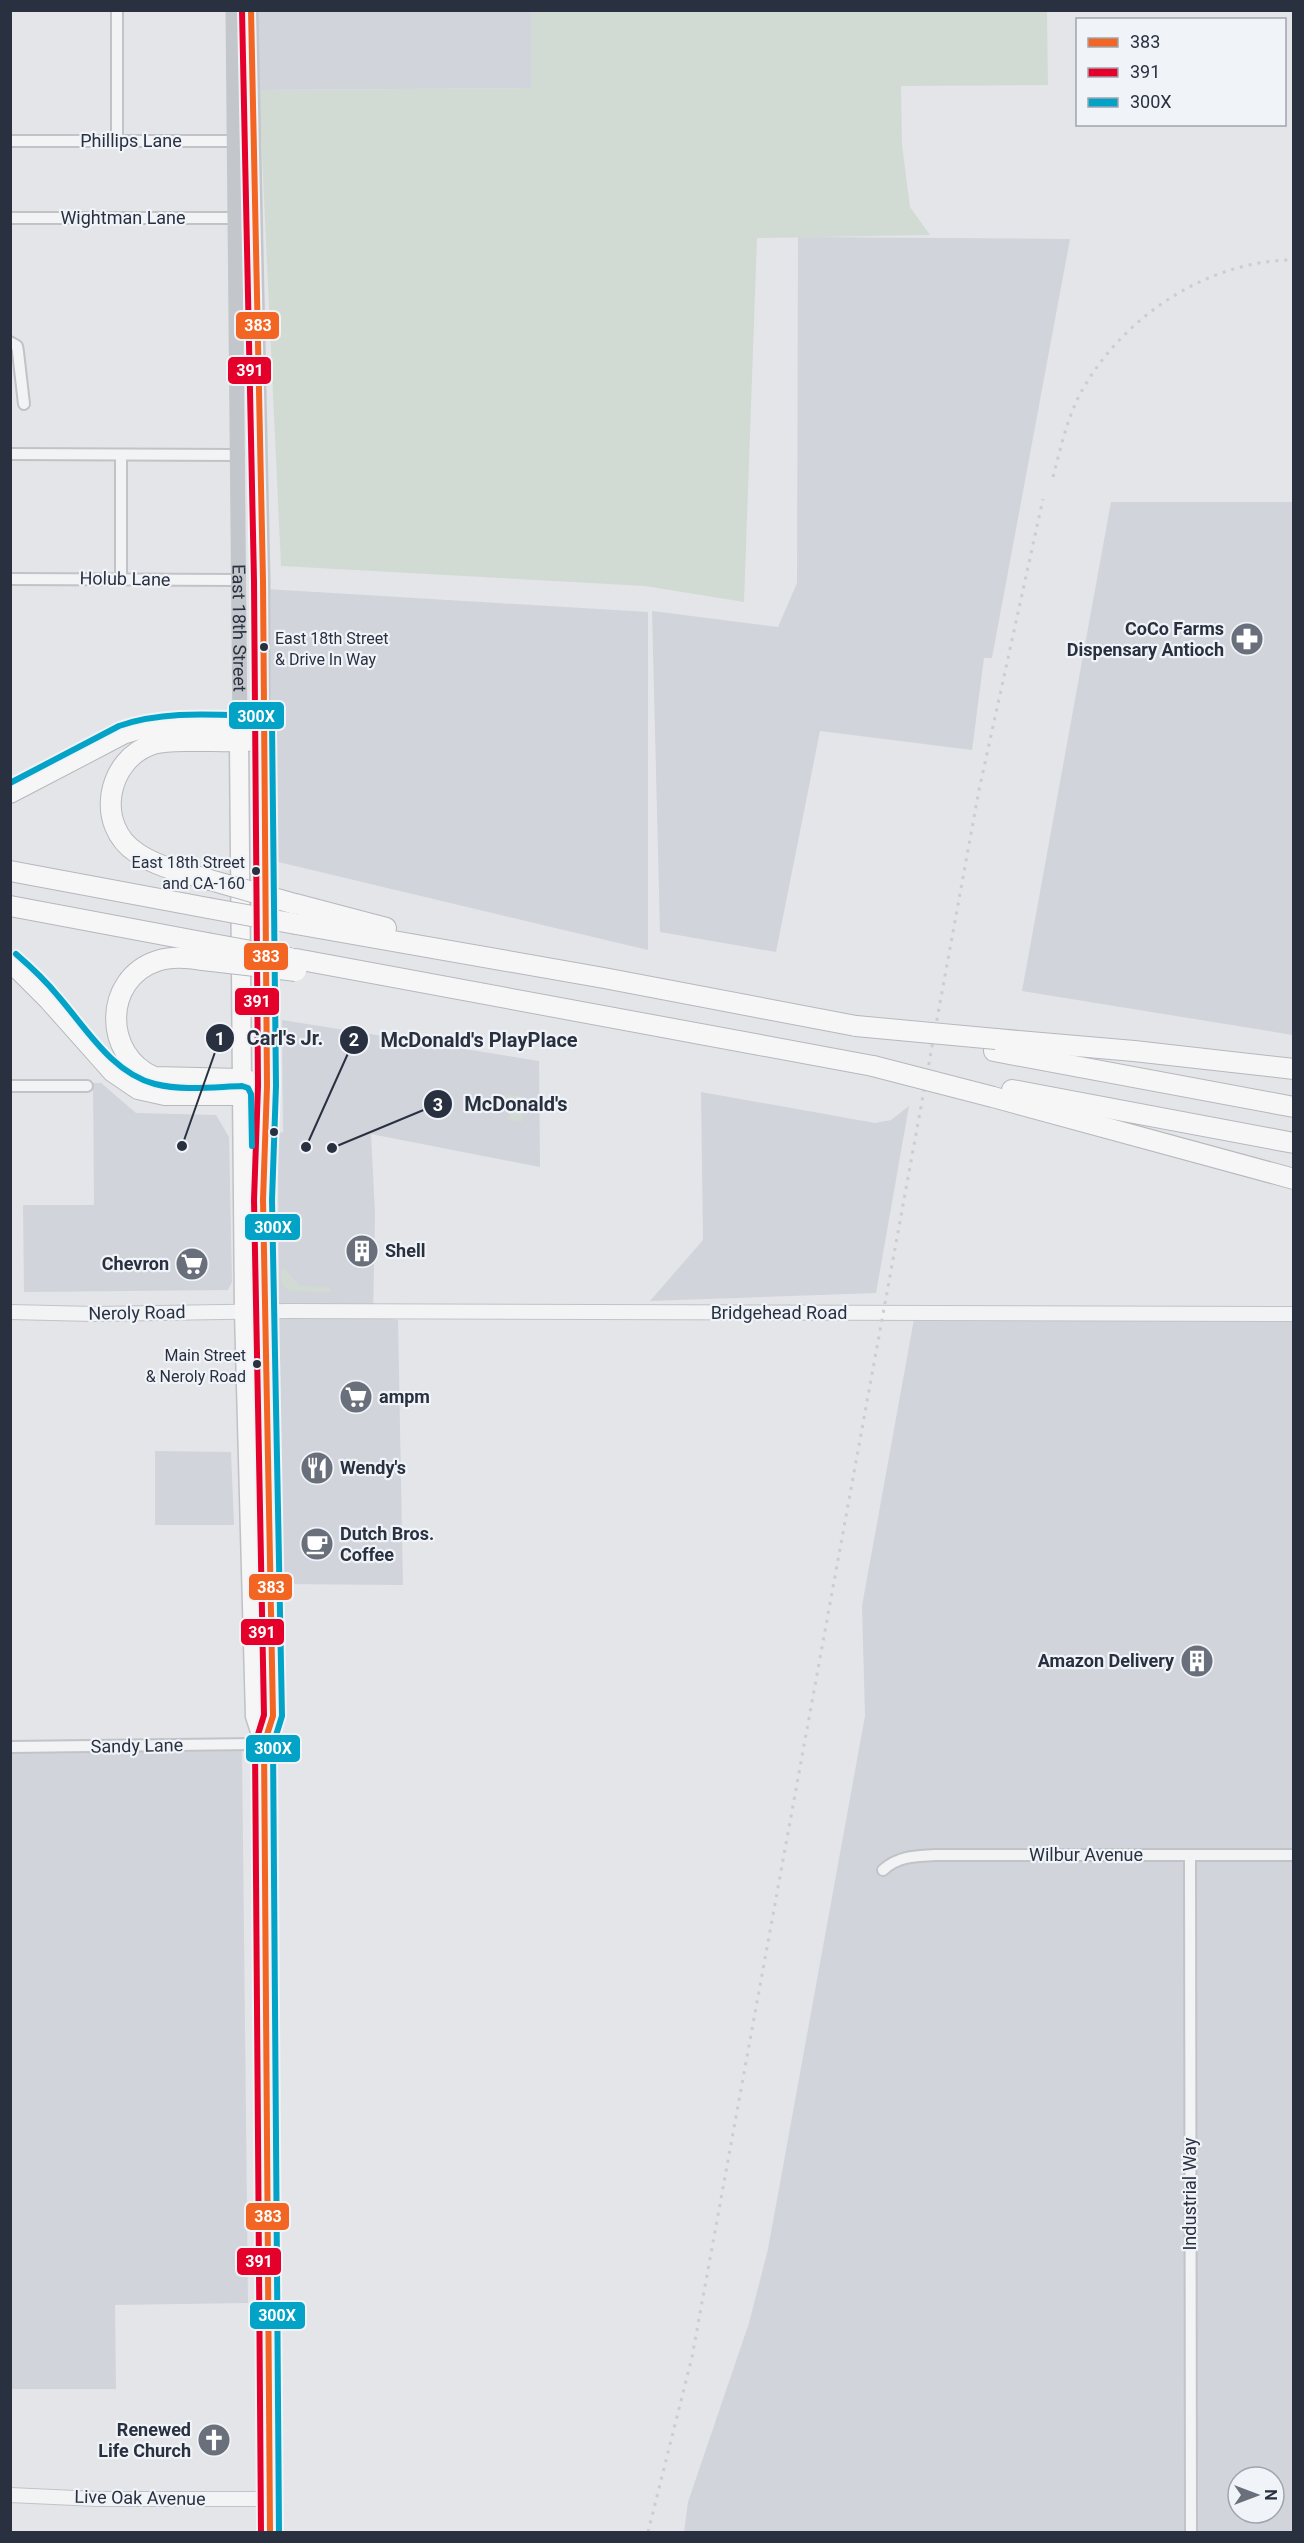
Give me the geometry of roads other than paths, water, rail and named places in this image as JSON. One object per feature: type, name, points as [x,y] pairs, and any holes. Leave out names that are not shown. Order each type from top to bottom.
[{"type":"highway","points":[[10,793],[123,734],[138,729],[166,725],[240,733],[263,733]]},
{"type":"highway","points":[[240,733],[155,743],[132,754],[116,776],[111,790],[110,805],[117,830],[135,853],[296,914]]},
{"type":"highway","points":[[10,871],[208,908],[296,914],[604,978],[856,1026],[995,1045],[1293,1107]]},
{"type":"highway","points":[[10,906],[205,951],[540,1004],[873,1066],[991,1091],[1293,1143]]},
{"type":"highway","points":[[205,951],[169,958],[145,967],[134,975],[126,985],[118,1004],[115,1023],[117,1036],[131,1062],[142,1072],[154,1077],[242,1087]]},
{"type":"highway","points":[[10,961],[50,1000],[103,1062],[124,1081],[138,1089],[165,1095],[267,1086]]},
{"type":"highway","points":[[995,1045],[1134,1051],[1293,1069]]},
{"type":"highway","points":[[991,1091],[1293,1179]]},
{"type":"main road","name":"East 18th Street","points":[[233,10],[240,733]]},
{"type":"main road","name":"East 18th Street","points":[[251,10],[263,581],[263,733]]},
{"type":"main road","points":[[240,733],[244,1312],[255,1716],[264,1744],[270,2532]]},
{"type":"main road","points":[[263,733],[267,1086],[263,1200],[264,1311],[273,1716],[264,1744]]},
{"type":"street","points":[[117,10],[117,141]]},
{"type":"street","name":"Phillips Lane","points":[[10,141],[252,141]]},
{"type":"street","name":"Wightman Lane","points":[[10,218],[235,218]]},
{"type":"street","points":[[10,342],[17,346],[24,404]]},
{"type":"street","points":[[10,454],[238,455]]},
{"type":"street","points":[[121,455],[121,579]]},
{"type":"street","name":"Holub Lane","points":[[10,579],[239,580]]},
{"type":"street","points":[[10,1086],[87,1086]]},
{"type":"street","name":"Neroly Road","points":[[10,1312],[93,1314],[264,1311]]},
{"type":"street","name":"Bridgehead Road","points":[[264,1311],[1293,1314]]},
{"type":"street","name":"Sandy Lane","points":[[10,1747],[264,1744]]},
{"type":"street","name":"Wilbur Avenue","points":[[883,1870],[890,1863],[909,1856],[935,1855],[1293,1855]]},
{"type":"street","name":"Industrial Way","points":[[1190,1855],[1191,2532]]},
{"type":"street","name":"Live Oak Avenue","points":[[10,2495],[105,2499],[270,2499]]},
{"type":"railway","points":[[1053,477],[1078,398],[1095,370],[1140,320],[1197,283],[1228,271],[1261,263],[1294,260]]},
{"type":"railway","points":[[648,2532],[692,2357],[979,790],[1043,499]]},
{"type":"place","name":"CoCo Farms Dispensary Antioch","points":[[1247,639]]},
{"type":"place","name":"East 18th Street & Drive In Way","points":[[264,647]]},
{"type":"place","name":"East 18th Street and CA-160","points":[[256,871]]},
{"type":"place","name":"Carl's Jr.","points":[[182,1146]]},
{"type":"place","name":"McDonald's PlayPlace","points":[[306,1147]]},
{"type":"place","name":"McDonald's","points":[[332,1148]]},
{"type":"place","name":"Shell","points":[[362,1251]]},
{"type":"place","name":"Chevron","points":[[192,1264]]},
{"type":"place","name":"Main Street & Neroly Road","points":[[257,1364]]},
{"type":"place","name":"ampm","points":[[356,1397]]},
{"type":"place","name":"Wendy's","points":[[317,1468]]},
{"type":"place","name":"Dutch Bros. Coffee","points":[[317,1544]]},
{"type":"place","name":"Amazon Delivery","points":[[1197,1661]]},
{"type":"place","name":"Renewed Life Church","points":[[214,2440]]}]
